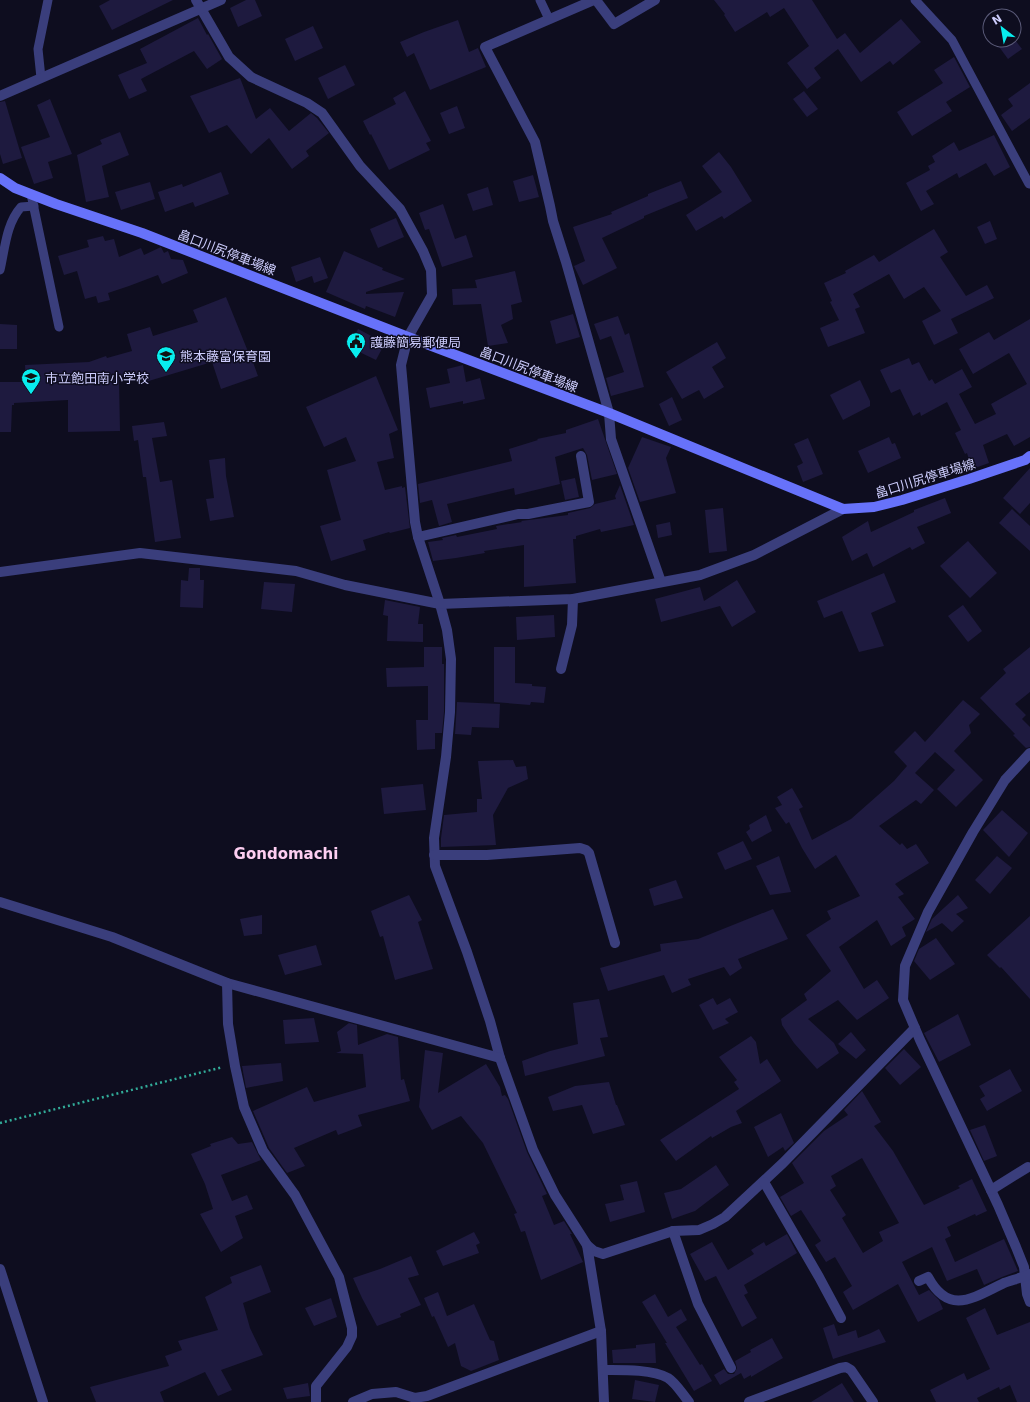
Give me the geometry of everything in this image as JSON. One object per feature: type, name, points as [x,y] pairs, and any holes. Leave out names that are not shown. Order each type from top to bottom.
[{"type":"main road","name":"畠口川尻停車場線","points":[[0,178],[15,188],[150,236],[408,337],[609,413],[843,508],[874,507],[902,500],[969,479],[1028,456]]},
{"type":"street","points":[[0,96],[42,78],[199,4],[221,0]]},
{"type":"street","points":[[655,0],[614,24],[595,0],[485,47],[535,142],[550,206],[552,222],[566,262],[609,413],[611,439],[661,582]]},
{"type":"street","points":[[199,4],[228,57],[251,77],[307,103],[322,113],[360,166],[400,209],[423,251],[431,270],[432,295],[408,337],[401,365],[415,522],[418,537],[447,630],[451,659],[450,712],[446,757],[434,838],[435,866],[467,952],[500,1058],[533,1150],[555,1195],[587,1245],[594,1252],[603,1254],[673,1231],[699,1230],[724,1217],[764,1182],[914,1028]]},
{"type":"street","points":[[418,537],[518,514],[528,514],[589,502],[581,456]]},
{"type":"street","points":[[0,572],[140,553],[296,571],[345,585],[440,604],[573,599],[700,575],[754,555],[843,508]]},
{"type":"street","points":[[561,669],[572,625],[573,599]]},
{"type":"street","points":[[1030,754],[1005,780],[973,832],[928,912],[905,966],[903,1000],[914,1028],[991,1190],[1028,1275],[1026,1284],[1030,1302]]},
{"type":"street","points":[[434,854],[487,855],[580,848],[586,850],[589,853],[615,943]]},
{"type":"street","points":[[0,902],[112,937],[227,983],[500,1058]]},
{"type":"street","points":[[227,983],[228,1024],[244,1107],[263,1151],[295,1195],[339,1277],[352,1328],[352,1336],[347,1347],[316,1386],[316,1402]]},
{"type":"street","points":[[991,1190],[1028,1167]]},
{"type":"street","points":[[764,1182],[819,1276],[841,1318]]},
{"type":"street","points":[[673,1231],[698,1304],[731,1368]]},
{"type":"street","points":[[587,1245],[601,1331],[604,1402]]},
{"type":"street","points":[[0,1269],[43,1402]]},
{"type":"street","points":[[919,1281],[928,1277],[941,1294],[948,1299],[958,1301],[976,1296],[1009,1281],[1028,1275]]},
{"type":"street","points":[[353,1402],[372,1394],[396,1392],[415,1398],[427,1396],[601,1331]]},
{"type":"street","points":[[749,1402],[846,1367],[851,1370],[873,1402]]},
{"type":"street","points":[[603,1370],[638,1371],[668,1378],[689,1402]]},
{"type":"lane","points":[[42,78],[38,49],[48,0]]},
{"type":"lane","points":[[540,0],[549,19]]},
{"type":"lane","points":[[915,0],[952,40],[1030,184]]},
{"type":"lane","points":[[31,194],[59,327]]},
{"type":"lane","points":[[0,270],[10,225],[15,214],[21,207],[34,206]]},
{"type":"path","points":[[0,1123],[228,1066],[235,1066]]},
{"type":"building","points":[[110,0],[173,0],[112,30],[99,6]]},
{"type":"building","points":[[246,0],[255,0],[262,16],[238,27],[230,8]]},
{"type":"building","points":[[714,0],[812,0],[837,39],[845,33],[860,53],[901,19],[921,42],[893,65],[890,61],[861,82],[838,49],[814,68],[821,78],[807,89],[787,63],[809,46],[784,8],[770,17],[767,12],[735,32],[724,15],[725,14]]},
{"type":"building","points":[[198,18],[222,59],[207,69],[194,51],[141,79],[147,91],[129,99],[118,75],[147,63],[140,49]]},
{"type":"building","points":[[458,20],[469,52],[478,48],[486,67],[430,90],[414,53],[407,57],[400,42]]},
{"type":"building","points":[[313,26],[323,48],[295,61],[285,39]]},
{"type":"building","points":[[1000,48],[1022,49],[1008,59]]},
{"type":"building","points":[[954,57],[970,87],[946,102],[952,111],[912,136],[897,112],[943,83],[934,70]]},
{"type":"building","points":[[345,65],[355,85],[328,99],[318,78]]},
{"type":"building","points":[[240,78],[256,119],[270,108],[289,131],[311,113],[329,133],[306,151],[309,156],[292,169],[269,138],[251,154],[227,125],[209,133],[190,96]]},
{"type":"building","points":[[1030,83],[1030,118],[1012,131],[1001,115],[1013,106],[1008,99]]},
{"type":"building","points":[[405,91],[431,141],[426,143],[430,150],[389,170],[363,121],[396,104],[393,98]]},
{"type":"building","points":[[804,91],[818,109],[807,117],[793,99]]},
{"type":"building","points":[[50,99],[72,154],[48,162],[53,178],[34,184],[21,147],[50,137],[37,105]]},
{"type":"building","points":[[5,101],[22,158],[3,164],[0,154],[0,102]]},
{"type":"building","points":[[457,106],[465,128],[449,134],[440,113]]},
{"type":"building","points":[[120,132],[129,155],[102,166],[109,197],[86,202],[77,155],[102,144],[100,140]]},
{"type":"building","points":[[994,135],[1010,167],[994,176],[986,163],[959,178],[957,173],[926,191],[934,204],[921,211],[906,183],[930,170],[928,166],[935,162],[932,156],[954,142],[959,151]]},
{"type":"building","points":[[719,152],[731,167],[752,201],[724,219],[722,216],[696,231],[686,215],[722,192],[702,166]]},
{"type":"building","points":[[221,172],[229,194],[195,207],[193,202],[165,212],[158,192],[182,184],[183,187]]},
{"type":"building","points":[[533,175],[539,197],[519,202],[513,181]]},
{"type":"building","points":[[681,181],[688,198],[644,216],[644,218],[602,238],[617,268],[583,285],[574,266],[585,261],[573,227],[612,214],[611,212],[648,196],[648,194]]},
{"type":"building","points":[[150,182],[155,199],[121,210],[115,192]]},
{"type":"building","points":[[488,187],[493,205],[473,211],[467,194]]},
{"type":"building","points":[[443,204],[455,239],[466,235],[473,257],[442,267],[429,229],[425,230],[419,213]]},
{"type":"building","points":[[396,218],[404,237],[378,248],[370,229]]},
{"type":"building","points":[[990,221],[997,239],[985,244],[977,227]]},
{"type":"building","points":[[934,229],[948,252],[940,257],[966,296],[987,285],[994,298],[951,319],[958,333],[934,345],[922,321],[941,311],[924,287],[904,299],[889,274],[853,294],[860,307],[855,309],[865,333],[828,347],[820,328],[839,320],[830,302],[832,301],[824,283],[846,273],[845,271],[874,255],[879,262]]},
{"type":"building","points":[[103,236],[105,241],[114,239],[119,257],[141,248],[144,255],[161,247],[164,253],[168,251],[171,259],[183,260],[188,273],[162,284],[158,275],[108,293],[110,300],[98,303],[96,296],[85,299],[77,271],[64,275],[58,256],[89,247],[87,240]]},
{"type":"building","points":[[344,251],[383,268],[382,270],[405,279],[366,292],[366,294],[404,292],[395,317],[366,306],[365,309],[326,292]]},
{"type":"building","points":[[320,257],[328,278],[314,283],[312,276],[296,282],[291,267]]},
{"type":"building","points":[[515,271],[522,302],[511,305],[513,319],[501,325],[508,343],[488,346],[481,304],[453,305],[452,289],[477,288],[475,280]]},
{"type":"building","points":[[226,297],[258,376],[221,389],[212,362],[142,383],[139,374],[119,380],[120,431],[68,432],[68,400],[14,403],[14,405],[12,405],[11,432],[0,432],[0,382],[26,382],[25,365],[89,362],[106,356],[107,358],[132,351],[127,334],[150,327],[153,336],[198,322],[193,310]]},
{"type":"building","points":[[573,314],[580,337],[556,344],[550,321]]},
{"type":"building","points":[[618,316],[625,335],[629,333],[644,387],[611,396],[606,378],[624,372],[611,336],[600,340],[594,324]]},
{"type":"building","points":[[1030,319],[1030,437],[1014,446],[1007,434],[983,445],[989,463],[972,469],[967,453],[965,454],[955,433],[961,430],[947,402],[921,416],[920,412],[913,416],[900,389],[891,393],[880,370],[909,358],[912,365],[919,362],[929,381],[932,379],[935,384],[962,369],[972,387],[959,394],[975,424],[996,414],[991,404],[1027,384],[1009,353],[973,374],[959,349],[989,332],[994,340]]},
{"type":"building","points":[[0,324],[17,325],[17,349],[0,349]]},
{"type":"building","points":[[358,329],[385,343],[376,360],[349,347]]},
{"type":"building","points":[[717,342],[726,358],[712,367],[724,387],[704,399],[699,390],[682,399],[666,372]]},
{"type":"building","points":[[463,365],[466,382],[480,378],[485,399],[463,404],[463,401],[430,408],[426,388],[450,383],[447,369]]},
{"type":"building","points":[[376,376],[398,430],[389,434],[394,458],[377,462],[385,490],[402,486],[402,488],[405,487],[410,528],[389,532],[363,540],[366,550],[331,561],[320,526],[341,520],[327,470],[356,461],[346,437],[324,447],[306,407]]},
{"type":"building","points":[[860,380],[870,401],[870,406],[843,420],[830,395]]},
{"type":"building","points":[[672,397],[682,420],[669,426],[659,404]]},
{"type":"building","points":[[598,419],[617,474],[592,480],[587,455],[583,448],[555,457],[560,484],[515,495],[514,488],[447,504],[452,522],[439,526],[432,500],[420,503],[418,484],[512,461],[509,449],[538,440],[537,439],[566,433],[566,430]]},
{"type":"building","points":[[164,422],[167,436],[152,438],[160,482],[172,480],[181,538],[155,542],[146,477],[143,477],[138,440],[134,441],[132,426]]},
{"type":"building","points":[[642,437],[671,447],[666,458],[676,493],[640,502],[628,468]]},
{"type":"building","points":[[889,437],[892,444],[895,443],[901,458],[868,473],[858,451]]},
{"type":"building","points":[[808,438],[823,474],[803,482],[797,466],[803,463],[794,444]]},
{"type":"building","points":[[225,458],[226,476],[234,517],[210,521],[206,499],[214,498],[209,460]]},
{"type":"building","points":[[1030,468],[1030,503],[1020,514],[1003,498]]},
{"type":"building","points":[[575,478],[579,497],[565,500],[561,481]]},
{"type":"building","points":[[620,485],[634,525],[601,532],[600,529],[576,536],[576,539],[573,539],[576,583],[524,587],[524,545],[433,561],[428,542],[443,540],[442,538],[456,535],[457,537],[497,529],[496,526],[522,522],[521,521],[568,515],[568,513],[590,508],[595,504],[616,499],[615,496]]},
{"type":"building","points":[[945,498],[951,513],[917,527],[925,543],[912,550],[910,547],[873,567],[867,553],[852,561],[842,537],[868,521],[871,532],[914,512],[914,510]]},
{"type":"building","points":[[723,508],[727,551],[709,553],[705,510]]},
{"type":"building","points":[[1012,509],[1030,526],[1030,551],[999,523]]},
{"type":"building","points":[[670,522],[672,535],[658,538],[656,525]]},
{"type":"building","points":[[968,541],[997,573],[970,598],[940,566]]},
{"type":"building","points":[[189,568],[200,568],[200,580],[204,580],[203,608],[180,607],[181,580],[188,581]]},
{"type":"building","points":[[884,573],[896,602],[871,613],[884,646],[859,652],[842,611],[824,618],[817,601]]},
{"type":"building","points":[[737,580],[756,612],[732,627],[720,606],[661,622],[655,599],[700,587],[704,601]]},
{"type":"building","points":[[264,582],[295,584],[292,612],[261,609]]},
{"type":"building","points":[[385,600],[420,607],[418,624],[423,624],[423,642],[387,641],[388,616],[383,615]]},
{"type":"building","points":[[963,605],[982,631],[968,642],[948,616]]},
{"type":"building","points":[[554,615],[555,637],[517,640],[516,617]]},
{"type":"building","points":[[424,647],[442,647],[442,664],[444,664],[444,712],[442,733],[435,733],[435,749],[417,750],[416,720],[428,720],[428,686],[387,687],[386,668],[424,667]]},
{"type":"building","points":[[494,647],[515,647],[515,683],[546,687],[544,703],[531,702],[530,705],[494,702]]},
{"type":"building","points":[[1030,647],[1030,692],[1015,704],[1026,715],[1022,719],[1030,727],[1030,747],[1026,748],[1013,735],[1015,734],[980,698],[1006,673],[1003,669]]},
{"type":"building","points":[[963,700],[980,714],[969,725],[971,733],[954,751],[983,780],[956,807],[937,789],[955,770],[935,752],[915,773],[934,790],[921,804],[916,800],[879,826],[900,845],[902,843],[907,849],[916,844],[929,863],[895,884],[904,894],[898,897],[915,919],[902,927],[906,936],[891,946],[877,920],[839,947],[864,989],[877,980],[889,998],[857,1020],[838,1000],[808,1019],[834,1043],[839,1053],[817,1069],[794,1043],[782,1025],[781,1019],[807,1000],[804,994],[831,971],[806,935],[831,919],[827,911],[860,896],[836,855],[815,869],[802,848],[789,822],[786,824],[775,808],[782,805],[777,797],[792,788],[803,807],[799,809],[812,840],[851,819],[894,781],[907,766],[894,752],[915,731],[925,742]]},
{"type":"building","points":[[457,702],[500,704],[499,728],[472,727],[471,735],[455,734]]},
{"type":"building","points":[[513,760],[516,767],[526,766],[528,779],[508,788],[493,815],[496,845],[441,847],[444,815],[477,812],[477,799],[482,799],[478,761]]},
{"type":"building","points":[[423,784],[426,810],[384,814],[381,788]]},
{"type":"building","points":[[1002,810],[1028,833],[1009,857],[983,830]]},
{"type":"building","points":[[766,815],[772,831],[752,842],[746,832],[750,829],[749,825]]},
{"type":"building","points":[[743,841],[752,859],[725,870],[717,853]]},
{"type":"building","points":[[779,856],[791,892],[770,895],[756,866]]},
{"type":"building","points":[[997,856],[1012,868],[990,894],[975,880]]},
{"type":"building","points":[[676,880],[683,898],[654,906],[649,889]]},
{"type":"building","points":[[409,895],[422,920],[418,922],[433,969],[395,980],[383,936],[380,937],[371,911]]},
{"type":"building","points":[[958,895],[968,908],[956,914],[964,921],[952,932],[942,923],[926,932],[932,919]]},
{"type":"building","points":[[773,909],[788,939],[738,959],[742,968],[730,976],[724,967],[688,979],[691,985],[672,993],[664,975],[608,991],[600,968],[661,951],[660,944],[698,939]]},
{"type":"building","points":[[262,915],[262,934],[244,936],[240,919]]},
{"type":"building","points":[[1030,916],[1030,999],[1001,967],[1000,968],[987,955]]},
{"type":"building","points":[[936,938],[955,964],[930,980],[914,961],[919,949]]},
{"type":"building","points":[[316,945],[322,965],[285,975],[278,955]]},
{"type":"building","points":[[713,998],[717,1005],[730,998],[738,1012],[725,1019],[729,1023],[713,1030],[699,1005]]},
{"type":"building","points":[[599,999],[608,1037],[600,1038],[605,1056],[525,1076],[522,1061],[550,1051],[578,1044],[573,1003]]},
{"type":"building","points":[[958,1014],[971,1045],[939,1062],[924,1033]]},
{"type":"building","points":[[314,1018],[319,1042],[285,1044],[283,1020]]},
{"type":"building","points":[[349,1023],[357,1025],[358,1045],[387,1034],[398,1037],[401,1080],[404,1079],[410,1101],[358,1115],[362,1126],[338,1135],[336,1130],[294,1148],[305,1166],[287,1173],[269,1148],[253,1111],[307,1087],[314,1102],[366,1087],[363,1054],[336,1053],[341,1051],[337,1032]]},
{"type":"building","points":[[851,1032],[866,1050],[856,1059],[838,1044]]},
{"type":"building","points":[[751,1036],[756,1042],[760,1064],[767,1059],[781,1081],[736,1111],[742,1123],[731,1127],[712,1138],[711,1136],[676,1161],[660,1140],[739,1089],[734,1082],[737,1080],[719,1057]]},
{"type":"building","points":[[904,1049],[921,1067],[900,1085],[885,1068]]},
{"type":"building","points":[[425,1050],[443,1053],[438,1093],[486,1064],[500,1087],[502,1096],[505,1095],[508,1099],[527,1152],[547,1194],[542,1196],[554,1225],[564,1221],[572,1234],[570,1234],[583,1262],[541,1280],[525,1231],[521,1232],[514,1214],[517,1213],[483,1143],[461,1116],[432,1130],[419,1107]]},
{"type":"building","points":[[281,1063],[283,1081],[246,1088],[242,1066]]},
{"type":"building","points":[[1010,1069],[1022,1091],[987,1111],[980,1099],[985,1096],[979,1086]]},
{"type":"building","points":[[609,1082],[616,1105],[625,1125],[593,1134],[582,1105],[553,1111],[548,1097],[575,1086]]},
{"type":"building","points":[[862,1091],[881,1122],[874,1126],[893,1151],[924,1205],[960,1188],[958,1186],[972,1179],[987,1211],[976,1216],[975,1214],[947,1227],[951,1236],[945,1239],[955,1262],[1004,1239],[1018,1271],[984,1285],[977,1269],[947,1281],[932,1247],[902,1262],[919,1295],[929,1290],[939,1300],[943,1309],[918,1322],[898,1284],[853,1310],[843,1292],[852,1286],[835,1257],[826,1262],[815,1245],[821,1241],[801,1210],[791,1216],[780,1197],[804,1183],[792,1163],[824,1131],[848,1115],[844,1110]],"holes":[[[862,1158],[899,1223],[879,1232],[883,1241],[863,1253],[842,1218],[846,1215],[830,1190],[836,1186],[831,1176]]]},
{"type":"building","points":[[781,1113],[794,1143],[785,1151],[783,1147],[768,1157],[754,1127]]},
{"type":"building","points":[[985,1125],[997,1156],[984,1161],[970,1130]]},
{"type":"building","points":[[232,1137],[238,1144],[252,1142],[261,1160],[221,1175],[232,1201],[247,1195],[253,1209],[235,1216],[243,1238],[221,1252],[200,1214],[213,1209],[205,1184],[191,1154],[211,1146],[210,1144]]},
{"type":"building","points":[[716,1165],[729,1185],[695,1211],[672,1219],[664,1193],[681,1189]]},
{"type":"building","points":[[637,1181],[645,1212],[610,1222],[605,1204],[624,1200],[620,1185]]},
{"type":"building","points":[[474,1232],[480,1243],[476,1245],[479,1253],[443,1266],[436,1251]]},
{"type":"building","points":[[787,1234],[797,1253],[744,1285],[748,1293],[744,1295],[757,1318],[742,1327],[716,1276],[705,1281],[690,1254],[712,1242],[728,1270],[754,1254],[751,1250],[764,1242],[766,1246]]},
{"type":"building","points":[[411,1256],[419,1275],[408,1278],[421,1305],[400,1314],[401,1317],[377,1326],[353,1278]]},
{"type":"building","points":[[261,1265],[271,1292],[243,1303],[250,1328],[263,1355],[221,1370],[232,1390],[218,1396],[205,1372],[160,1392],[164,1402],[96,1402],[90,1387],[169,1366],[165,1356],[182,1350],[178,1341],[218,1330],[205,1297],[232,1283],[230,1277]]},
{"type":"building","points":[[438,1292],[447,1316],[474,1304],[490,1340],[494,1341],[499,1360],[471,1371],[461,1366],[455,1343],[448,1347],[424,1298]]},
{"type":"building","points":[[655,1294],[668,1317],[681,1309],[687,1320],[676,1327],[712,1381],[694,1391],[642,1302]]},
{"type":"building","points":[[331,1298],[337,1317],[314,1326],[305,1308]]},
{"type":"building","points":[[985,1308],[997,1335],[1030,1322],[1030,1402],[1017,1402],[1010,1385],[1000,1390],[999,1387],[977,1398],[979,1402],[936,1402],[930,1390],[964,1373],[967,1380],[990,1369],[966,1318]]},
{"type":"building","points":[[834,1324],[838,1336],[856,1330],[858,1338],[879,1329],[886,1342],[833,1359],[823,1328]]},
{"type":"building","points":[[772,1338],[783,1358],[751,1377],[751,1375],[744,1379],[741,1373],[720,1385],[714,1375],[724,1369],[728,1374],[734,1374],[737,1368],[735,1361],[751,1352],[750,1350]]},
{"type":"building","points":[[655,1343],[656,1363],[613,1363],[612,1350],[636,1348],[636,1345]]},
{"type":"building","points":[[635,1380],[659,1385],[655,1402],[632,1399]]},
{"type":"building","points":[[308,1383],[310,1396],[287,1399],[283,1388]]},
{"type":"building","points":[[842,1383],[854,1402],[811,1402]]},
{"type":"place","name":"護藤簡易郵便局","points":[[356,359]]},
{"type":"place","name":"熊本藤富保育園","points":[[166,373]]},
{"type":"place","name":"市立飽田南小学校","points":[[31,395]]},
{"type":"district","name":"Gondomachi","points":[[286,854]]}]
